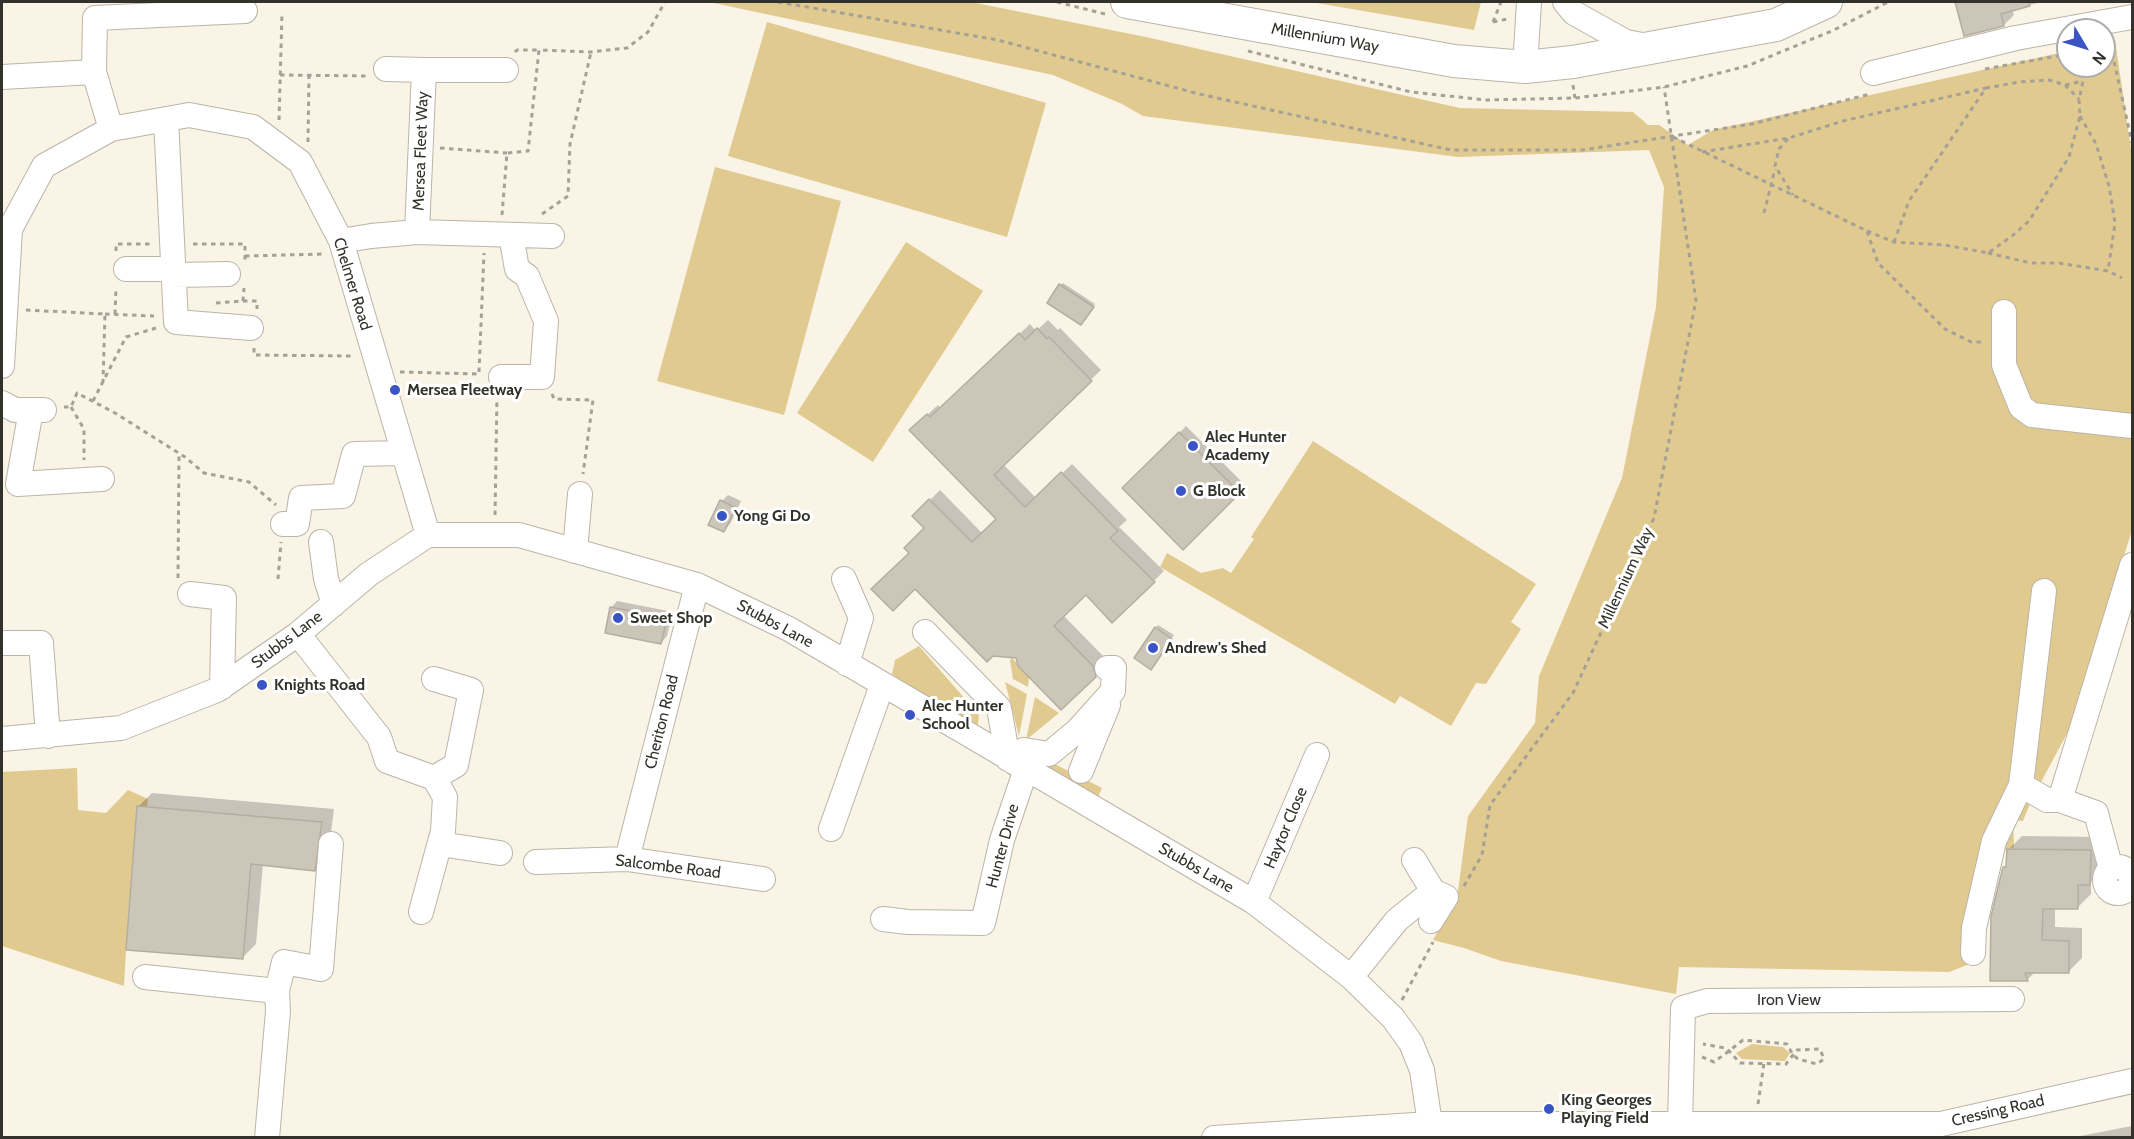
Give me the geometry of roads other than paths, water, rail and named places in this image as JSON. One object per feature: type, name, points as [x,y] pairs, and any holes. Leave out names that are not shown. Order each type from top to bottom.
[{"type":"main road","name":"Millennium Way","points":[[1127,2],[1454,61],[1525,67],[1573,62],[1776,25],[1826,2]]},
{"type":"street","points":[[1525,67],[1528,2]]},
{"type":"street","points":[[1566,2],[1574,13],[1626,42],[1653,47]]},
{"type":"street","points":[[111,129],[94,72],[95,18],[245,11]]},
{"type":"street","points":[[1873,83],[2016,38],[2133,17]]},
{"type":"street","name":"Mersea Fleet Way","points":[[386,69],[506,70]]},
{"type":"street","name":"Mersea Fleet Way","points":[[417,232],[424,70]]},
{"type":"street","points":[[2,77],[94,72]]},
{"type":"street","name":"Chelmer Road","points":[[2,366],[3,309],[10,229],[44,166],[111,129],[189,115],[253,127],[300,162],[341,244],[428,535]]},
{"type":"street","points":[[166,119],[176,319],[254,331]]},
{"type":"street","name":"Mersea Fleet Way","points":[[341,244],[371,236],[417,232],[552,236]]},
{"type":"street","points":[[490,375],[542,377],[546,321],[527,276],[517,269],[511,235]]},
{"type":"street","points":[[126,269],[228,274]]},
{"type":"street","points":[[2004,312],[2004,365],[2021,407],[2032,415],[2133,426]]},
{"type":"street","points":[[2,403],[15,410],[37,410],[18,484],[93,479]]},
{"type":"street","points":[[283,524],[297,524],[301,498],[343,496],[354,454],[403,453]]},
{"type":"street","points":[[575,551],[580,494]]},
{"type":"street","name":"Stubbs Lane","points":[[2,739],[121,728],[222,687],[298,634],[369,574],[428,535],[519,535],[697,585],[789,629],[1254,902],[1351,976],[1393,1018],[1412,1043],[1422,1071],[1430,1124]]},
{"type":"street","points":[[321,542],[326,579],[334,604]]},
{"type":"street","points":[[2060,800],[2133,565]]},
{"type":"street","points":[[844,579],[861,618],[847,664]]},
{"type":"street","name":"Cheriton Road","points":[[627,859],[697,585]]},
{"type":"street","points":[[1973,953],[1974,928],[1994,841],[2021,786],[2044,591]]},
{"type":"street","points":[[190,594],[224,598],[222,687]]},
{"type":"street","points":[[925,632],[999,708],[1016,764]]},
{"type":"street","points":[[298,634],[379,737],[387,761],[434,778],[445,796],[440,844],[421,912]]},
{"type":"street","points":[[4,644],[41,643],[48,736]]},
{"type":"street","points":[[434,679],[471,690],[456,765],[434,778]]},
{"type":"street","points":[[1016,764],[1024,750],[1049,754],[1077,731],[1110,680],[1082,771]]},
{"type":"street","points":[[831,829],[882,685]]},
{"type":"street","name":"Haytor Close","points":[[1254,902],[1317,755]]},
{"type":"street","name":"Hunter Drive","points":[[883,919],[908,922],[983,923],[1016,764]]},
{"type":"street","points":[[2021,786],[2047,800],[2060,800],[2096,813],[2127,879]]},
{"type":"street","points":[[267,1137],[278,1011],[277,991],[284,962],[321,969],[331,844]]},
{"type":"street","points":[[440,844],[500,853]]},
{"type":"street","name":"Salcombe Road","points":[[536,862],[627,859],[763,879]]},
{"type":"street","points":[[1414,860],[1436,882],[1446,897],[1432,931]]},
{"type":"street","points":[[1351,976],[1397,920],[1436,882]]},
{"type":"street","points":[[145,977],[277,991]]},
{"type":"street","name":"Iron View","points":[[1680,1124],[1687,1053],[1683,1008],[1707,1000],[2012,999]]},
{"type":"street","name":"Cressing Road","points":[[1214,1137],[1430,1124],[1500,1131],[1680,1124],[1755,1124],[1941,1131],[2133,1081]]},
{"type":"place","name":"Mersea Fleetway","points":[[395,390]]},
{"type":"place","name":"Alec Hunter Academy","points":[[1193,446]]},
{"type":"place","name":"G Block","points":[[1181,491]]},
{"type":"place","name":"Yong Gi Do","points":[[722,516]]},
{"type":"place","name":"Sweet Shop","points":[[618,618]]},
{"type":"place","name":"Andrew's Shed","points":[[1153,648]]},
{"type":"place","name":"Knights Road","points":[[262,685]]},
{"type":"place","name":"Alec Hunter School","points":[[910,715]]},
{"type":"place","name":"King Georges Playing Field","points":[[1549,1109]]}]
